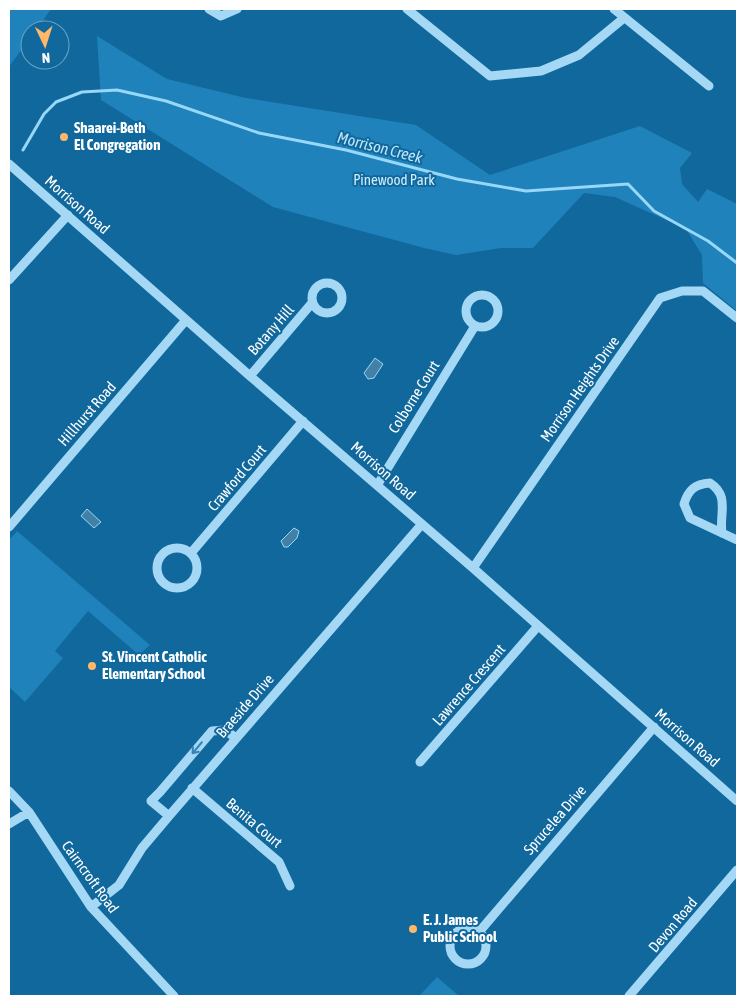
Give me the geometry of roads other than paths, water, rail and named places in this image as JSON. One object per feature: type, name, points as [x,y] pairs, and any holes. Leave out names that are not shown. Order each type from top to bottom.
[{"type":"street","points":[[209,9],[221,16],[237,9]]},
{"type":"street","points":[[407,9],[490,76],[541,71],[579,55],[624,18]]},
{"type":"street","points":[[614,9],[708,86]]},
{"type":"street","name":"Morrison Road","points":[[9,164],[250,376],[378,484],[737,801]]},
{"type":"street","points":[[9,280],[68,215]]},
{"type":"street","name":"Morrison Heights Drive","points":[[474,568],[660,298],[682,291],[703,291],[737,318]]},
{"type":"street","name":"Botany Hill","points":[[250,376],[312,303]]},
{"type":"street","name":"Hillhurst Road","points":[[9,527],[186,320]]},
{"type":"street","name":"Colborne Court","points":[[378,484],[475,326]]},
{"type":"street","name":"Crawford Court","points":[[191,553],[303,420]]},
{"type":"street","points":[[722,534],[720,520],[723,501],[722,494],[710,484],[701,484],[693,488],[684,504],[690,518],[722,534],[737,540]]},
{"type":"street","name":"Braeside Drive","points":[[91,907],[119,885],[142,848],[192,788],[422,524]]},
{"type":"street","points":[[184,549],[191,553],[198,568],[191,583],[175,588],[161,580],[157,564],[167,550],[184,549]]},
{"type":"street","name":"Lawrence Crescent","points":[[420,762],[538,626]]},
{"type":"street","name":"Sprucelea Drive","points":[[479,932],[654,728]]},
{"type":"street","points":[[169,816],[151,801],[212,731],[225,730],[236,738]]},
{"type":"street","name":"Benita Court","points":[[192,788],[278,862],[290,886]]},
{"type":"street","name":"Cairncroft Road","points":[[9,791],[28,812],[91,907],[174,996]]},
{"type":"street","points":[[9,824],[28,812]]},
{"type":"street","name":"Devon Road","points":[[629,996],[737,870]]},
{"type":"street","points":[[469,928],[479,932],[486,944],[481,958],[468,964],[455,958],[450,944],[454,934],[469,928]]},
{"type":"waterway","name":"Morrison Creek","points":[[23,150],[44,114],[56,102],[82,92],[117,90],[166,101],[259,133],[346,150],[457,179],[526,191],[628,184],[654,211],[708,241],[737,263]]},
{"type":"place","name":"Shaarei-Beth El Congregation","points":[[64,137]]},
{"type":"place","name":"St. Vincent Catholic Elementary School","points":[[92,666]]},
{"type":"place","name":"E. J. James Public School","points":[[413,929]]},
{"type":"park label","name":"Pinewood Park","points":[[394,180]]}]
